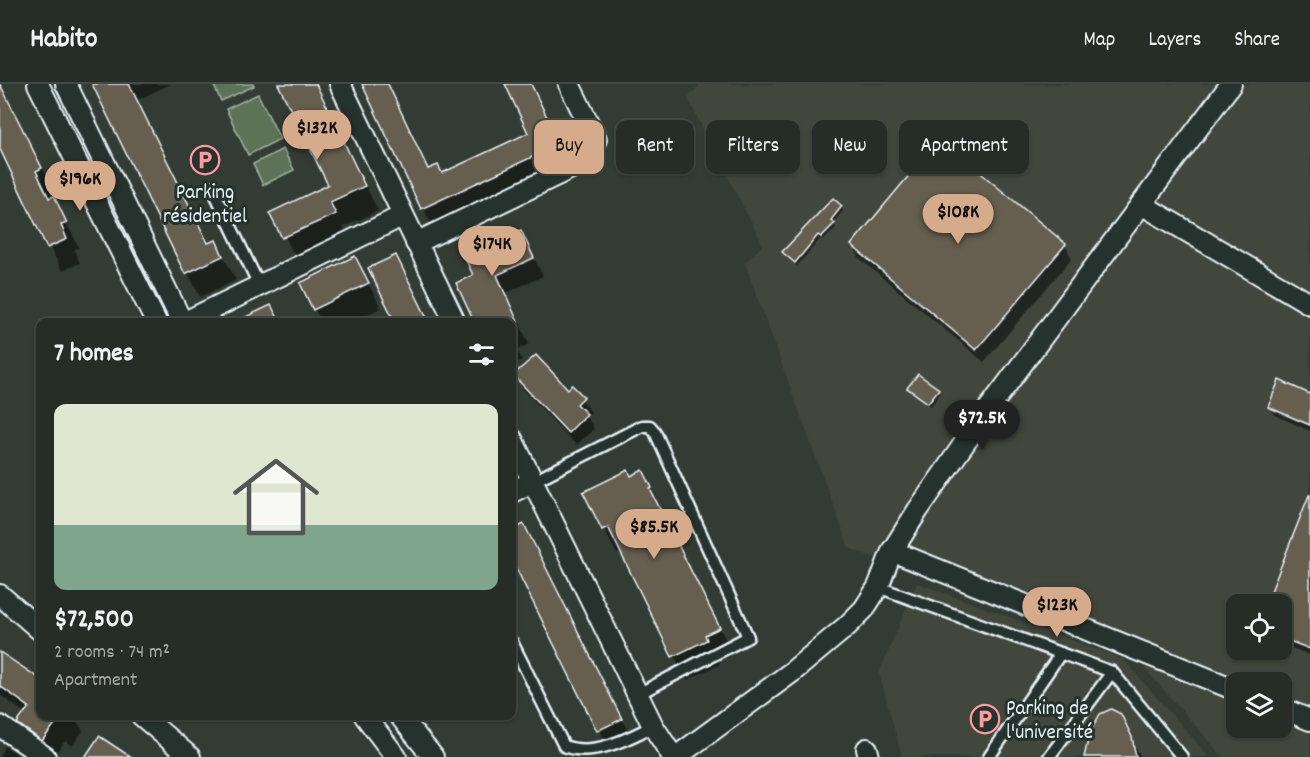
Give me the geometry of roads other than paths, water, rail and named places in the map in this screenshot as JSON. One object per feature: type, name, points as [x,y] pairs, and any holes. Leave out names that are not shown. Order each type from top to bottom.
[{"type":"street","points":[[38,84],[154,318]]},
{"type":"street","points":[[66,84],[182,318]]},
{"type":"street","points":[[340,84],[453,318]]},
{"type":"street","points":[[416,243],[588,160],[596,139],[569,84]]},
{"type":"street","points":[[516,448],[654,726],[674,757],[792,672],[848,626],[864,609],[878,587],[892,551],[987,411],[1231,84]]},
{"type":"street","points":[[1141,204],[1310,304]]},
{"type":"street","points":[[218,315],[259,285],[402,216]]},
{"type":"street","points":[[516,490],[532,482]]},
{"type":"street","points":[[892,551],[1226,686]]},
{"type":"street","points":[[0,595],[36,626]]},
{"type":"street","points":[[1292,713],[1310,720]]},
{"type":"street","points":[[147,720],[190,757]]},
{"type":"street","points":[[368,720],[396,757]]},
{"type":"street","points":[[403,720],[433,757]]},
{"type":"street","points":[[0,726],[45,757]]},
{"type":"lane","points":[[212,187],[259,285]]},
{"type":"lane","points":[[532,482],[642,426],[650,426],[655,432],[748,637],[638,694]]},
{"type":"lane","points":[[878,587],[1112,672],[1182,757]]},
{"type":"lane","points":[[516,650],[564,746],[573,754],[597,755],[654,726]]},
{"type":"lane","points":[[989,757],[1061,653]]},
{"type":"lane","points":[[1049,757],[1112,672]]},
{"type":"place","name":"Parking résidentiel","points":[[205,160]]},
{"type":"place","name":"Parking de l'université","points":[[985,719]]}]
